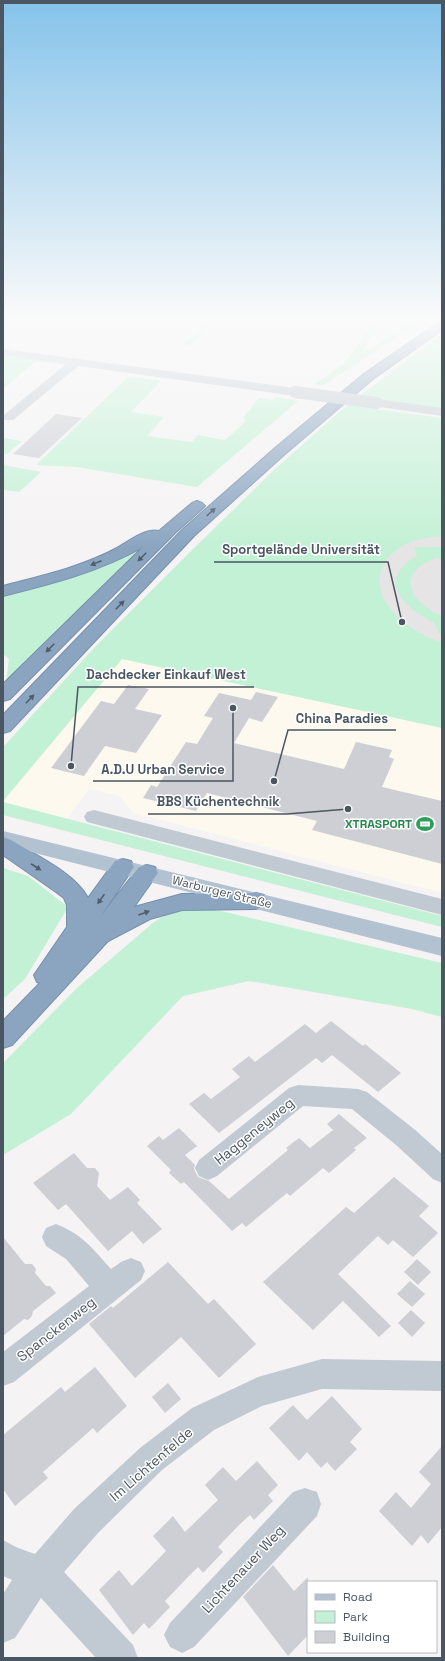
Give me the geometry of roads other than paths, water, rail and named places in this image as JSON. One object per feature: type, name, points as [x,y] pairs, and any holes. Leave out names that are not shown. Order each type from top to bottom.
[{"type":"highway","points":[[218,489],[333,394]]},
{"type":"highway","points":[[3,727],[188,533],[280,451],[348,394]]},
{"type":"highway","points":[[3,695],[170,529],[206,499]]},
{"type":"highway","points":[[3,590],[52,578],[86,567],[120,553],[146,538],[170,529]]},
{"type":"highway","points":[[3,845],[55,879],[76,896],[88,934]]},
{"type":"highway","points":[[3,1038],[88,934],[124,867]]},
{"type":"highway","points":[[3,1019],[31,995],[147,873]]},
{"type":"highway","points":[[88,934],[142,913],[182,902],[256,901]]},
{"type":"main road","name":"Warburger Straße","points":[[3,838],[442,947]]},
{"type":"street","points":[[9,417],[37,394]]},
{"type":"street","points":[[306,394],[442,412]]},
{"type":"street","points":[[94,817],[442,907]]},
{"type":"street","name":"Haggeneyweg","points":[[208,1168],[298,1095],[358,1099],[405,1137],[442,1171]]},
{"type":"street","name":"Spanckenweg","points":[[3,1371],[120,1280],[56,1237]]},
{"type":"street","name":"Im Lichtenfelde","points":[[3,1626],[24,1592],[86,1521],[151,1459],[204,1419],[258,1392],[322,1374],[442,1376]]},
{"type":"street","name":"Lichtenauer Weg","points":[[182,1635],[305,1504]]},
{"type":"street","points":[[3,1557],[7,1561],[41,1573],[120,1658]]},
{"type":"place","name":"Sportgelände Universität","points":[[402,622]]},
{"type":"place","name":"A.D.U Urban Service","points":[[233,708]]},
{"type":"place","name":"Dachdecker Einkauf West","points":[[71,766]]},
{"type":"place","name":"China Paradies","points":[[274,781]]},
{"type":"place","name":"BBS Küchentechnik","points":[[348,809]]},
{"type":"place","name":"XTRASPORT","points":[[425,824]]}]
